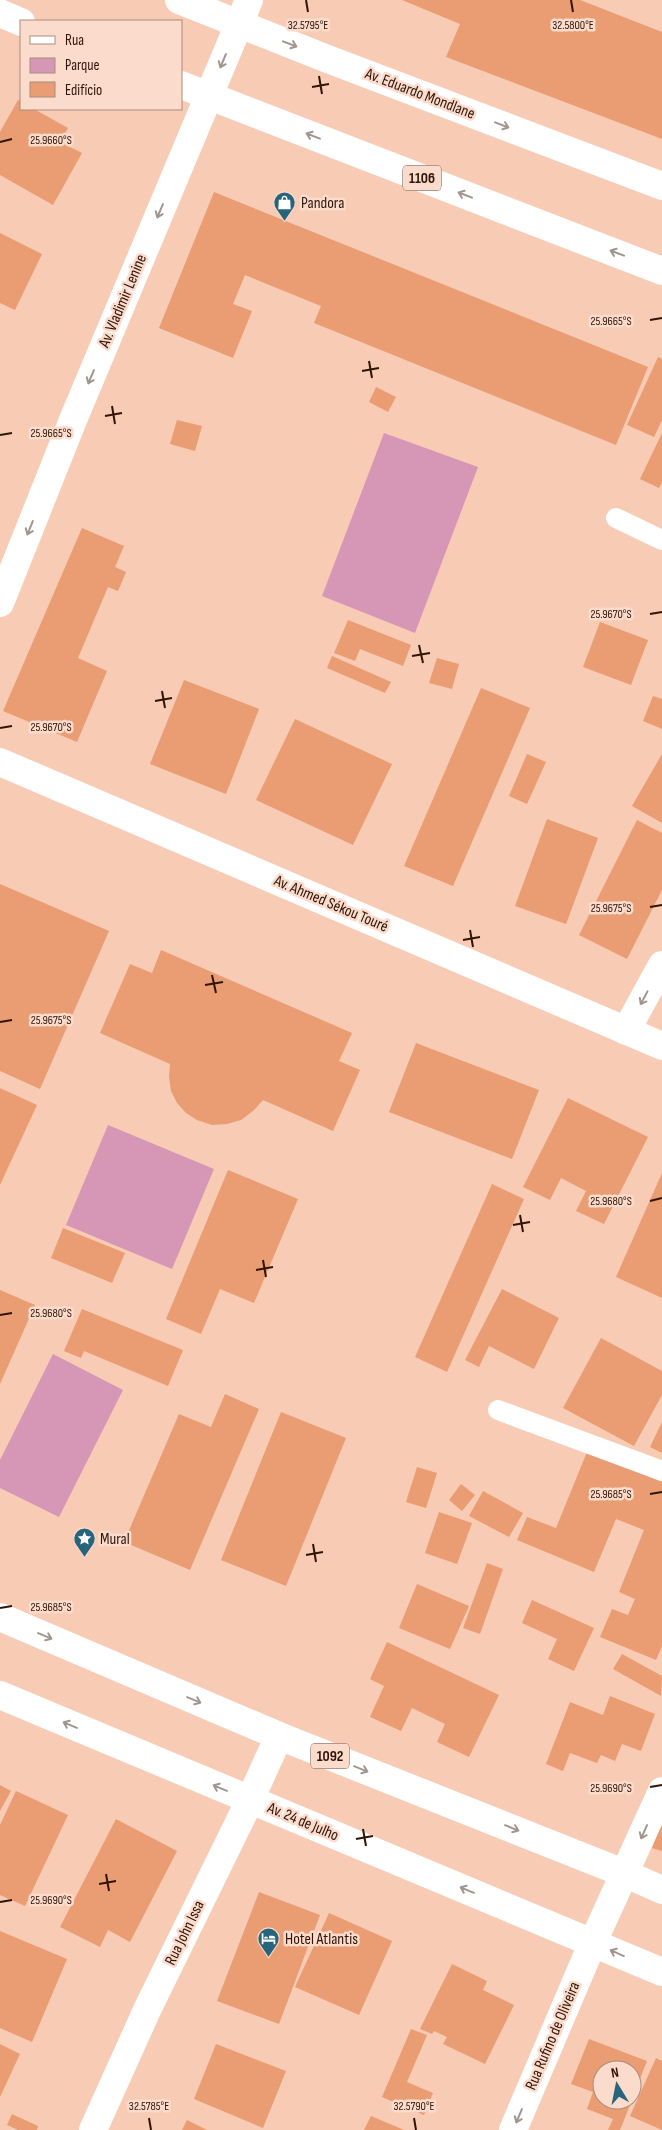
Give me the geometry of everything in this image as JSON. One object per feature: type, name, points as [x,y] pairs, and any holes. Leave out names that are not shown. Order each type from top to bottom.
[{"type":"main road","name":"Av. Eduardo Mondlane","points":[[179,0],[244,12],[325,58],[662,186]]},
{"type":"main road","name":"Av. Vladimir Lenine","points":[[0,603],[73,420],[244,12]]},
{"type":"main road","points":[[0,13],[20,22]]},
{"type":"main road","name":"1106","points":[[182,85],[662,271]]},
{"type":"main road","name":"Av. Ahmed Sékou Touré","points":[[0,762],[662,1046]]},
{"type":"main road","points":[[626,1031],[662,965]]},
{"type":"main road","name":"1092","points":[[0,1617],[279,1736],[662,1890]]},
{"type":"main road","name":"Av. 24 de Julho","points":[[0,1695],[662,1972]]},
{"type":"main road","name":"Rua John Issa","points":[[93,2130],[147,2010],[250,1800],[279,1736]]},
{"type":"main road","name":"Rua Rufino de Oliveira","points":[[513,2130],[593,1942],[626,1874],[662,1791]]},
{"type":"lane","points":[[616,518],[662,540]]},
{"type":"lane","points":[[498,1410],[662,1471]]},
{"type":"green space","points":[[384,433],[478,467],[415,633],[322,596]]},
{"type":"green space","points":[[108,1125],[214,1169],[172,1269],[66,1225]]},
{"type":"green space","points":[[53,1354],[123,1390],[59,1517],[0,1488],[0,1460]]},
{"type":"building","points":[[402,0],[580,0],[662,32],[662,139],[446,57],[460,24]]},
{"type":"building","points":[[18,100],[20,101],[20,110],[36,110],[68,128],[60,142],[82,153],[53,205],[0,175],[0,132]]},
{"type":"building","points":[[214,192],[648,367],[616,445],[314,323],[321,306],[245,275],[233,304],[252,311],[233,358],[159,328]]},
{"type":"building","points":[[0,233],[42,254],[15,310],[0,303]]},
{"type":"building","points":[[658,357],[662,359],[662,420],[654,437],[627,425]]},
{"type":"building","points":[[376,387],[396,397],[388,412],[369,402]]},
{"type":"building","points":[[177,420],[202,426],[195,451],[170,444]]},
{"type":"building","points":[[662,433],[662,482],[659,488],[640,479]]},
{"type":"building","points":[[82,528],[124,546],[115,567],[126,572],[118,591],[108,587],[78,658],[107,671],[77,742],[3,711]]},
{"type":"building","points":[[348,620],[411,645],[403,666],[360,649],[355,661],[334,653]]},
{"type":"building","points":[[600,622],[648,640],[631,685],[583,667]]},
{"type":"building","points":[[332,656],[391,682],[385,693],[327,668]]},
{"type":"building","points":[[437,658],[459,664],[452,689],[429,683]]},
{"type":"building","points":[[184,680],[259,709],[226,794],[150,764]]},
{"type":"building","points":[[481,688],[530,708],[453,886],[404,866]]},
{"type":"building","points":[[653,696],[662,699],[662,729],[643,721]]},
{"type":"building","points":[[295,719],[392,764],[353,845],[256,800]]},
{"type":"building","points":[[527,754],[546,762],[527,804],[509,796]]},
{"type":"building","points":[[662,754],[662,823],[632,806]]},
{"type":"building","points":[[547,819],[598,838],[566,924],[515,906]]},
{"type":"building","points":[[637,820],[662,833],[662,890],[627,959],[579,935]]},
{"type":"building","points":[[0,884],[109,931],[40,1089],[0,1071]]},
{"type":"building","points":[[161,950],[352,1033],[339,1061],[360,1070],[333,1131],[263,1100],[241,1120],[227,1124],[212,1125],[197,1120],[186,1113],[177,1103],[171,1091],[170,1064],[100,1033],[130,964],[152,973]]},
{"type":"building","points":[[416,1043],[539,1090],[512,1159],[389,1112]]},
{"type":"building","points":[[0,1088],[37,1105],[0,1185]]},
{"type":"building","points":[[568,1098],[648,1137],[604,1224],[576,1211],[586,1191],[561,1178],[550,1200],[523,1187]]},
{"type":"building","points":[[228,1170],[298,1199],[254,1303],[220,1289],[201,1334],[166,1319]]},
{"type":"building","points":[[662,1173],[662,1298],[616,1277]]},
{"type":"building","points":[[492,1184],[524,1199],[447,1372],[415,1357]]},
{"type":"building","points":[[63,1228],[125,1253],[112,1283],[51,1258]]},
{"type":"building","points":[[502,1289],[559,1318],[534,1369],[489,1346],[479,1367],[465,1360]]},
{"type":"building","points":[[0,1290],[35,1305],[0,1384]]},
{"type":"building","points":[[82,1309],[183,1350],[168,1386],[84,1351],[81,1358],[64,1351]]},
{"type":"building","points":[[601,1338],[662,1371],[662,1395],[634,1446],[563,1408]]},
{"type":"building","points":[[225,1394],[259,1409],[190,1570],[124,1542],[179,1414],[211,1427]]},
{"type":"building","points":[[281,1412],[346,1438],[286,1586],[221,1560]]},
{"type":"building","points":[[662,1422],[662,1453],[650,1447]]},
{"type":"building","points":[[587,1452],[662,1482],[662,1646],[656,1660],[600,1637],[612,1609],[628,1615],[635,1599],[619,1592],[644,1530],[616,1519],[594,1572],[517,1540],[527,1517],[556,1528]]},
{"type":"building","points":[[417,1467],[437,1473],[426,1508],[406,1502]]},
{"type":"building","points":[[461,1484],[475,1495],[462,1511],[449,1500]]},
{"type":"building","points":[[483,1491],[523,1513],[509,1537],[469,1516]]},
{"type":"building","points":[[439,1512],[472,1523],[457,1564],[425,1553]]},
{"type":"building","points":[[487,1563],[503,1569],[480,1634],[463,1628]]},
{"type":"building","points":[[417,1584],[469,1606],[450,1649],[399,1628]]},
{"type":"building","points":[[532,1600],[594,1628],[574,1671],[548,1659],[557,1639],[522,1623]]},
{"type":"building","points":[[387,1642],[499,1695],[469,1757],[437,1742],[445,1724],[412,1708],[401,1731],[370,1717],[384,1686],[370,1679]]},
{"type":"building","points":[[622,1654],[662,1676],[661,1696],[613,1669]]},
{"type":"building","points":[[610,1696],[655,1714],[641,1751],[622,1744],[615,1761],[601,1755],[597,1763],[570,1753],[563,1771],[546,1764],[570,1702],[603,1715]]},
{"type":"building","points":[[0,1785],[11,1791],[0,1811]]},
{"type":"building","points":[[16,1791],[68,1815],[25,1906],[0,1895],[0,1825]]},
{"type":"building","points":[[662,1818],[662,1851],[652,1848]]},
{"type":"building","points":[[116,1819],[177,1851],[130,1942],[108,1930],[100,1947],[60,1927]]},
{"type":"building","name":"Hotel Atlantis","points":[[259,1892],[320,1915],[279,2024],[217,2001]]},
{"type":"building","points":[[329,1913],[392,1941],[359,2015],[295,1987]]},
{"type":"building","points":[[0,1931],[67,1959],[32,2042],[0,2028]]},
{"type":"building","points":[[452,1964],[487,1981],[483,1990],[514,2005],[485,2064],[443,2044],[447,2037],[434,2031],[432,2034],[420,2029]]},
{"type":"building","points":[[411,2029],[427,2035],[407,2082],[433,2093],[424,2115],[382,2097]]},
{"type":"building","points":[[589,2039],[647,2061],[642,2074],[642,2060],[592,2060],[592,2092],[571,2084]]},
{"type":"building","points":[[0,2044],[20,2054],[0,2097]]},
{"type":"building","points":[[216,2044],[286,2071],[263,2128],[194,2099]]},
{"type":"building","points":[[656,2058],[662,2061],[662,2130],[630,2116],[633,2110],[642,2110],[642,2089]]},
{"type":"building","points":[[592,2095],[592,2110],[628,2110],[620,2130],[608,2130],[613,2119],[587,2109]]},
{"type":"building","points":[[12,2114],[38,2126],[37,2130],[18,2130],[7,2125]]},
{"type":"building","points":[[371,2116],[404,2130],[364,2130]]},
{"type":"building","points":[[187,2120],[207,2130],[182,2130]]},
{"type":"place","name":"Pandora","points":[[285,222]]},
{"type":"place","name":"Mural","points":[[84,1558]]},
{"type":"place","name":"Hotel Atlantis","points":[[269,1958]]}]
